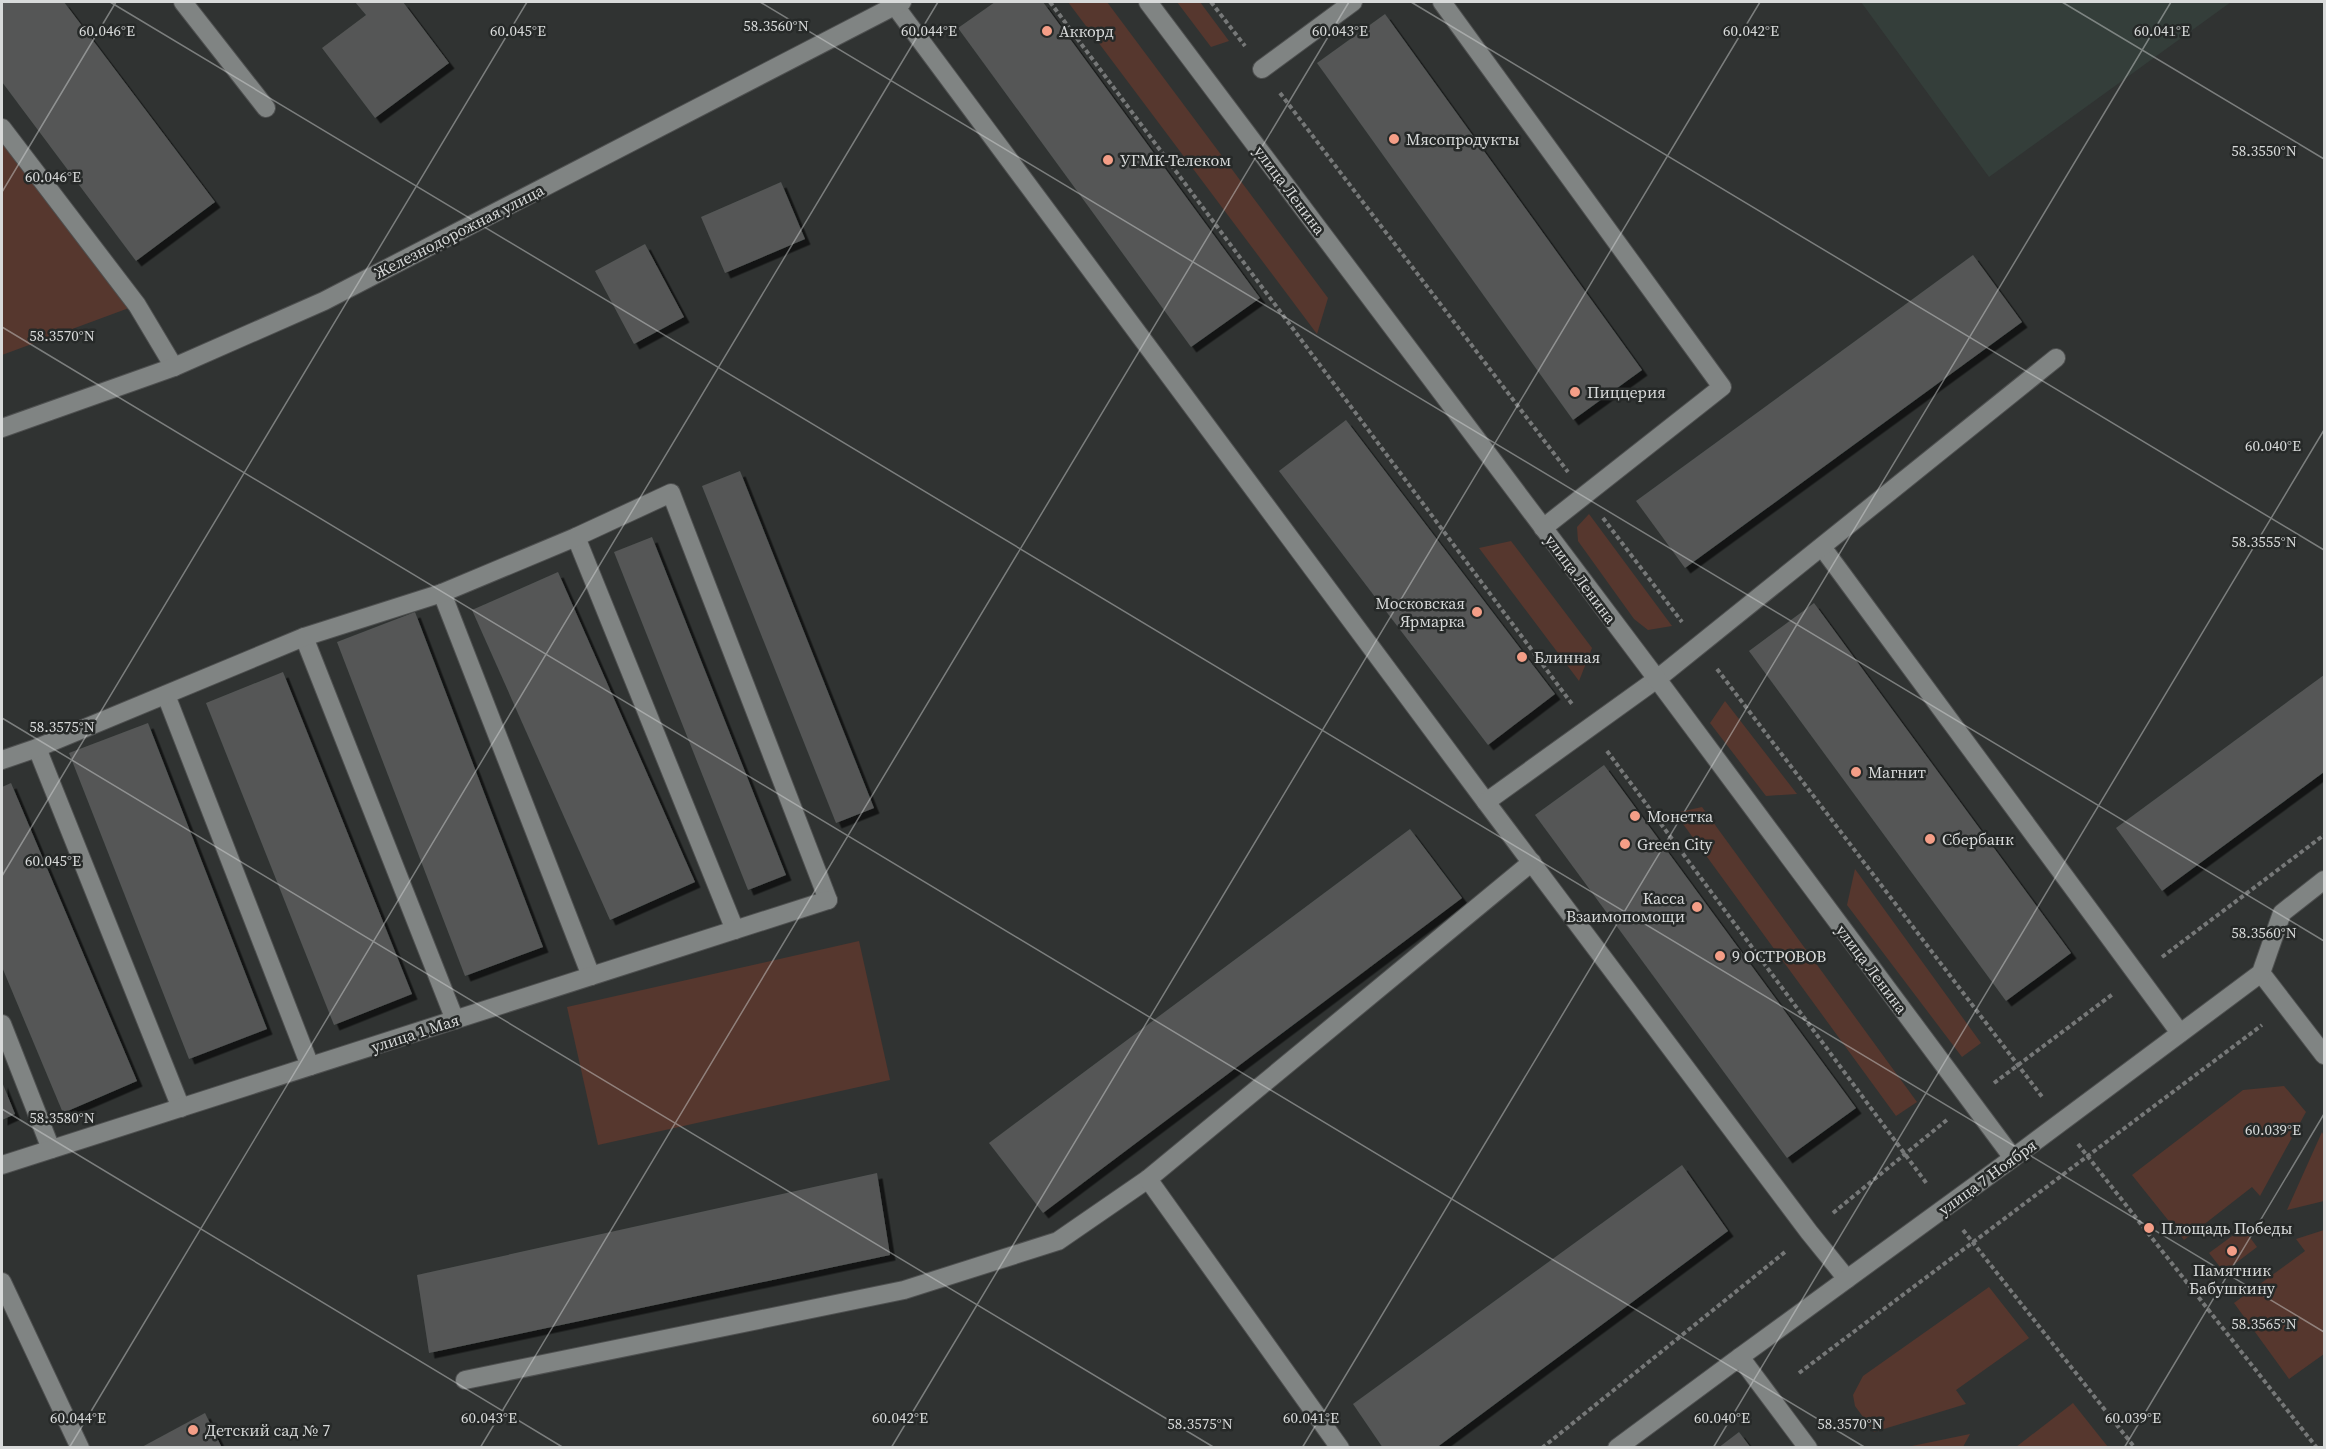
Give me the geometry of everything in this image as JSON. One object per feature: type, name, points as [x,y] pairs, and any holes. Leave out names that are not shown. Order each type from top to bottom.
[{"type":"main road","points":[[183,2],[266,108]]},
{"type":"main road","name":"улица Ленина","points":[[1148,2],[2013,1158]]},
{"type":"main road","points":[[1262,69],[1353,2]]},
{"type":"main road","points":[[1442,2],[1722,387],[1543,528]]},
{"type":"main road","points":[[896,3],[1486,802],[1846,1279]]},
{"type":"main road","name":"Железнодорожная улица","points":[[2,428],[174,367],[324,301],[896,3]]},
{"type":"main road","points":[[2,128],[137,306],[174,367]]},
{"type":"main road","points":[[1486,802],[1657,680],[2056,358]]},
{"type":"main road","name":"улица 1 Мая","points":[[2,1165],[828,900],[671,493],[576,537]]},
{"type":"main road","points":[[2,760],[37,748],[304,637],[442,593],[576,537],[735,930]]},
{"type":"main road","points":[[1822,547],[2180,1033]]},
{"type":"main road","points":[[442,593],[591,976]]},
{"type":"main road","points":[[304,637],[455,1020]]},
{"type":"main road","points":[[166,694],[310,1066]]},
{"type":"main road","points":[[37,748],[181,1108]]},
{"type":"main road","points":[[465,1380],[904,1290],[1058,1241],[1148,1179],[1532,862]]},
{"type":"main road","points":[[2325,880],[2282,913],[2261,973],[2325,1055]]},
{"type":"main road","name":"улица 7 Ноября","points":[[1617,1448],[2261,973]]},
{"type":"main road","points":[[2,1024],[51,1149]]},
{"type":"main road","points":[[1148,1179],[1341,1448]]},
{"type":"main road","points":[[2,1282],[80,1448]]},
{"type":"main road","points":[[1740,1357],[1808,1448]]},
{"type":"path","points":[[1050,2],[1945,1207],[2135,1448]]},
{"type":"path","points":[[1211,2],[2061,1122],[2317,1448]]},
{"type":"path","points":[[1542,1448],[1970,1101],[2325,835]]},
{"type":"path","points":[[1799,1373],[2262,1025]]},
{"type":"shaded area","points":[[1068,2],[1107,2],[1328,298],[1317,334]]},
{"type":"shaded area","points":[[1177,2],[1200,2],[1229,41],[1211,47]]},
{"type":"shaded area","points":[[1861,2],[2231,2],[1989,177]]},
{"type":"shaded area","points":[[2,128],[137,305],[2,355]]},
{"type":"shaded area","points":[[1589,514],[1672,626],[1648,630],[1634,619],[1578,541],[1577,527]]},
{"type":"shaded area","points":[[1511,541],[1592,648],[1579,681],[1479,548]]},
{"type":"shaded area","points":[[1725,701],[1797,794],[1766,796],[1710,723]]},
{"type":"shaded area","points":[[1702,807],[1917,1102],[1896,1116],[1675,813]]},
{"type":"shaded area","points":[[1855,869],[1981,1043],[1962,1057],[1847,905]]},
{"type":"shaded area","points":[[859,941],[890,1080],[598,1145],[567,1007]]},
{"type":"shaded area","points":[[2284,1086],[2306,1112],[2260,1196],[2252,1187],[2184,1240],[2132,1175],[2243,1090]]},
{"type":"shaded area","points":[[2322,1132],[2324,1136],[2324,1201],[2287,1210]]},
{"type":"shaded area","points":[[2243,1228],[2257,1247],[2224,1272],[2209,1253]]},
{"type":"shaded area","points":[[2324,1230],[2324,1354],[2289,1379],[2234,1303],[2305,1251],[2296,1239]]},
{"type":"shaded area","points":[[1989,1287],[2029,1338],[1956,1390],[1966,1404],[1874,1432],[1855,1406],[1853,1395],[1863,1376]]},
{"type":"shaded area","points":[[2073,1403],[2108,1447],[2016,1447]]},
{"type":"shaded area","points":[[1970,1434],[1963,1447],[1907,1447]]},
{"type":"building","points":[[2,2],[64,2],[215,202],[136,261],[2,82]]},
{"type":"building","points":[[355,2],[403,2],[449,63],[375,118],[322,48],[366,15]]},
{"type":"building","points":[[995,2],[1043,2],[1260,298],[1191,347],[958,28]]},
{"type":"building","points":[[1385,14],[1642,370],[1573,420],[1317,63]]},
{"type":"building","points":[[781,182],[805,239],[725,273],[701,217]]},
{"type":"building","points":[[645,244],[684,317],[634,344],[595,271]]},
{"type":"building","points":[[1973,255],[2022,322],[1685,568],[1636,501]]},
{"type":"building","points":[[1346,420],[1555,694],[1488,745],[1279,471]]},
{"type":"building","points":[[740,471],[874,808],[836,823],[702,486]]},
{"type":"building","points":[[652,537],[786,875],[748,890],[614,552]]},
{"type":"building","points":[[558,572],[695,882],[610,920],[472,610]]},
{"type":"building","points":[[1814,603],[2071,953],[2006,1001],[1749,651]]},
{"type":"building","points":[[415,612],[543,947],[465,976],[337,642]]},
{"type":"building","points":[[283,672],[412,994],[334,1025],[206,703]]},
{"type":"building","points":[[2324,675],[2324,772],[2162,891],[2116,828]]},
{"type":"building","points":[[148,723],[267,1029],[189,1059],[69,753]]},
{"type":"building","points":[[1604,765],[1856,1108],[1787,1158],[1535,815]]},
{"type":"building","points":[[11,783],[137,1081],[63,1113],[2,967],[2,787]]},
{"type":"building","points":[[1410,829],[1462,898],[1043,1213],[989,1143]]},
{"type":"building","points":[[2,1082],[15,1114],[2,1120]]},
{"type":"building","points":[[1682,1165],[1728,1231],[1436,1448],[1383,1448],[1353,1404]]},
{"type":"building","points":[[877,1173],[890,1255],[429,1353],[417,1275]]},
{"type":"building","name":"Детский сад № 7","points":[[205,1413],[222,1448],[140,1448]]},
{"type":"building","points":[[1739,1432],[1751,1448],[1718,1448]]},
{"type":"place","name":"Аккорд","points":[[1047,31]]},
{"type":"place","name":"Мясопродукты","points":[[1394,139]]},
{"type":"place","name":"УГМК-Телеком","points":[[1108,160]]},
{"type":"place","name":"Пиццерия","points":[[1575,392]]},
{"type":"place","name":"Московская Ярмарка","points":[[1477,612]]},
{"type":"place","name":"Блинная","points":[[1522,657]]},
{"type":"place","name":"Магнит","points":[[1856,772]]},
{"type":"place","name":"Монетка","points":[[1635,816]]},
{"type":"place","name":"Сбербанк","points":[[1930,839]]},
{"type":"place","name":"Green City","points":[[1625,844]]},
{"type":"place","name":"Касса Взаимопомощи","points":[[1697,907]]},
{"type":"place","name":"9 ОСТРОВОВ","points":[[1720,956]]},
{"type":"place","name":"Площадь Победы","points":[[2149,1228]]},
{"type":"place","name":"Памятник Бабушкину","points":[[2232,1251]]},
{"type":"place","name":"Детский сад № 7","points":[[193,1430]]}]
